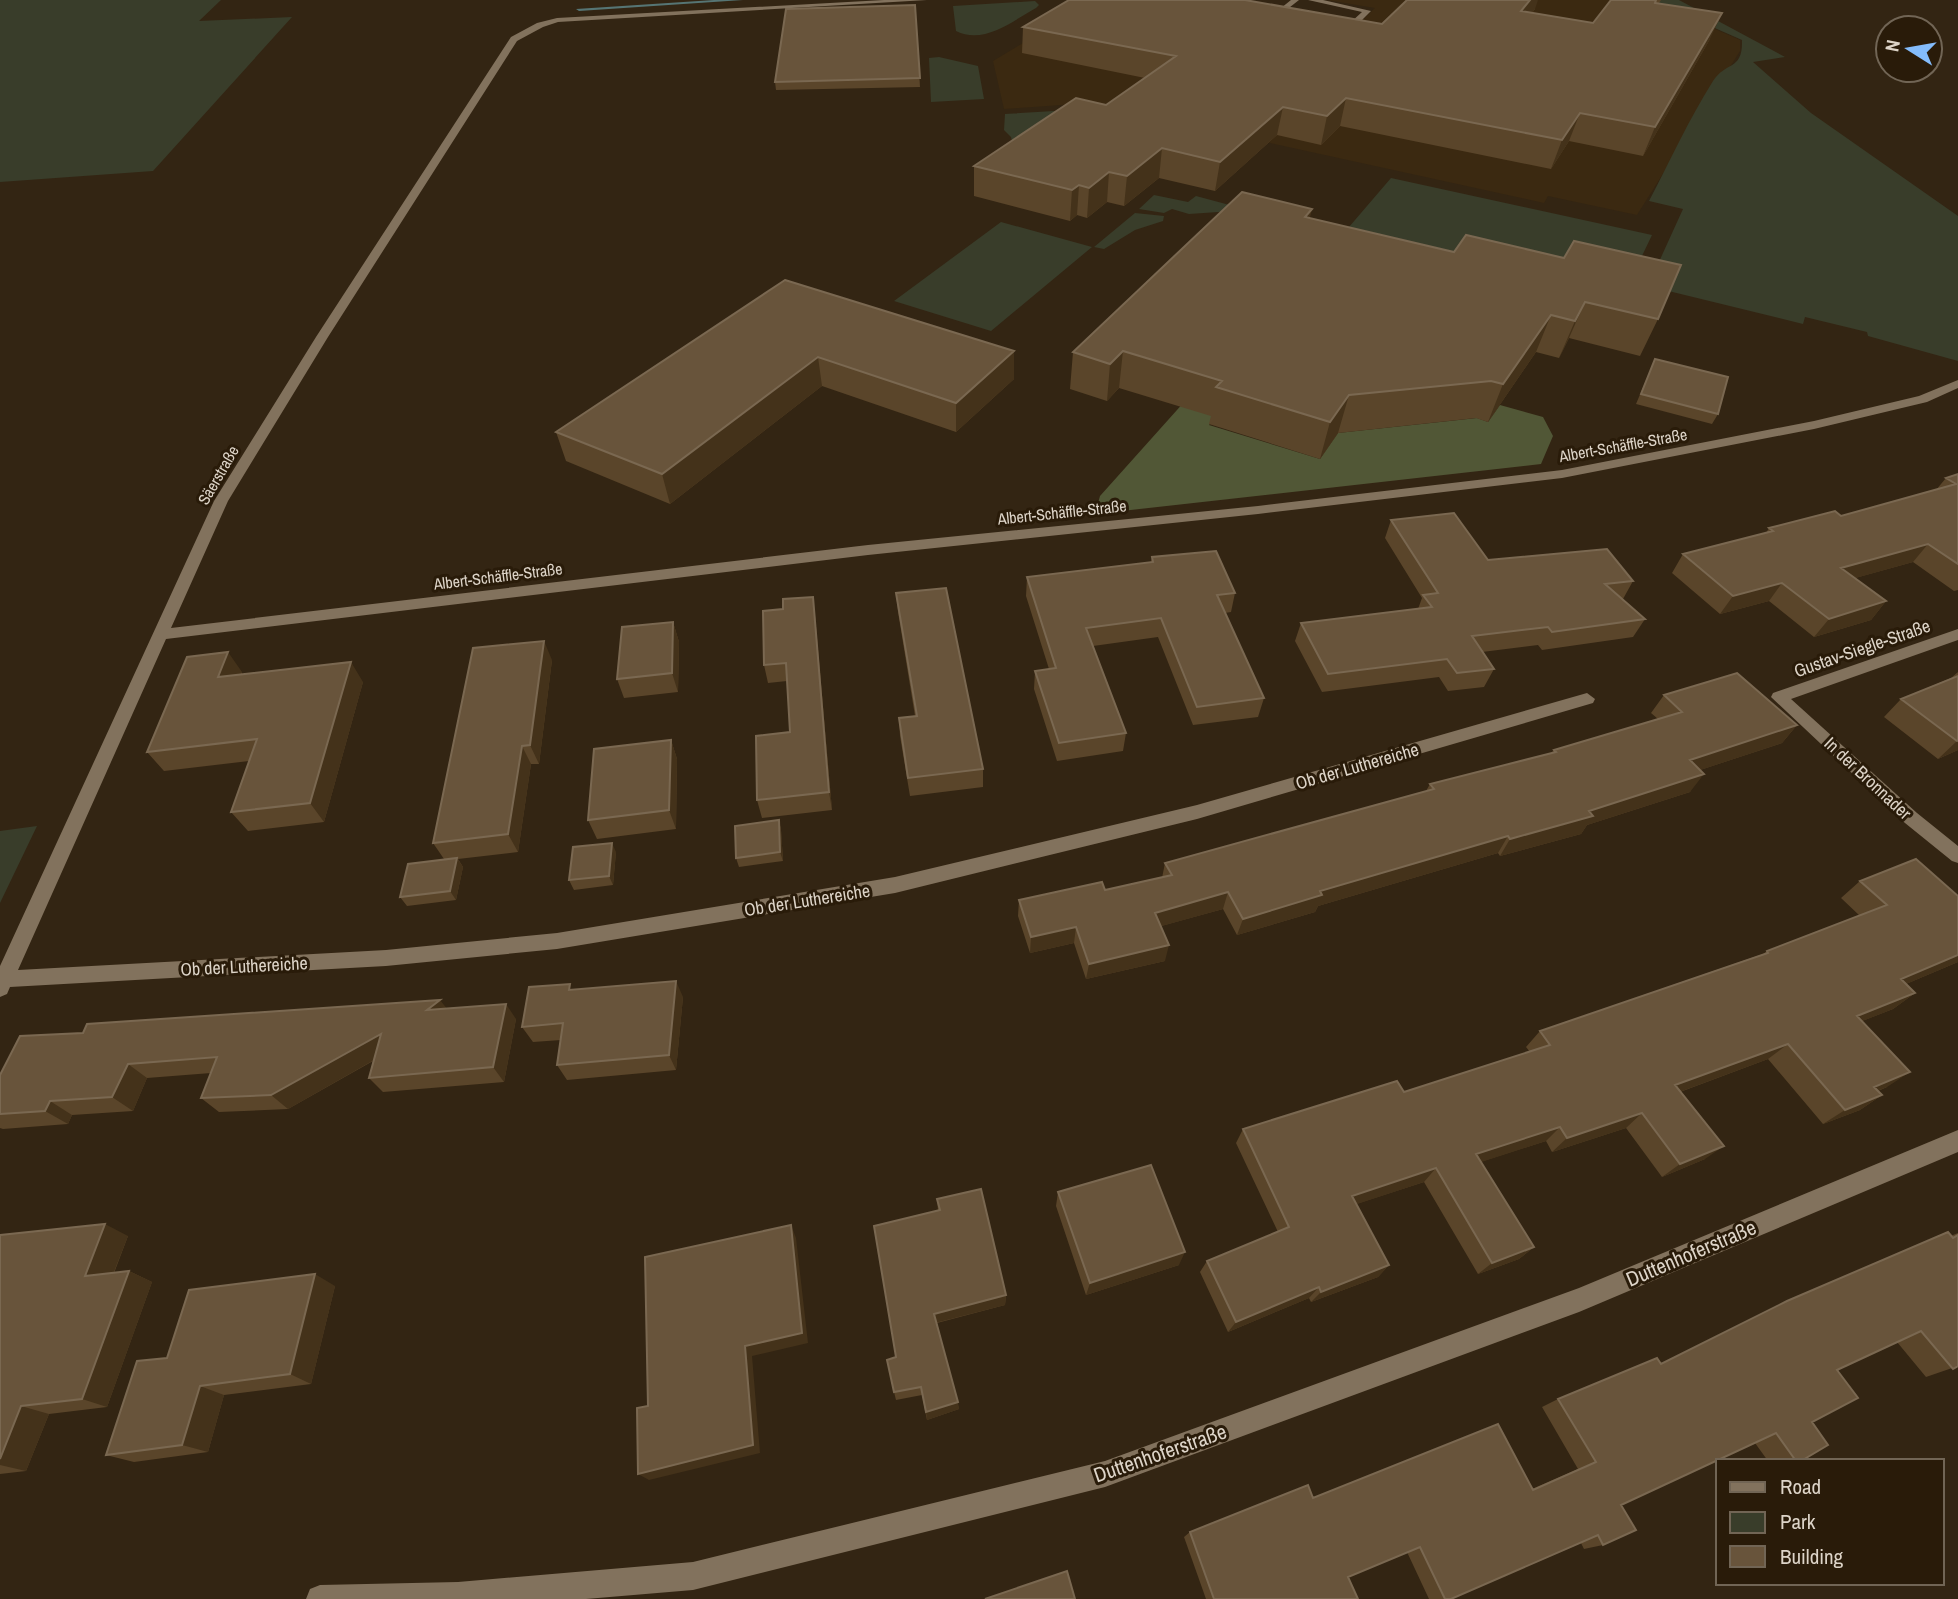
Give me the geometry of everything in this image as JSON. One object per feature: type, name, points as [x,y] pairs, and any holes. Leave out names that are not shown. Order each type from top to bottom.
[{"type":"street","name":"Säerstraße","points":[[3,983],[221,501],[321,337],[514,38],[540,25],[578,18],[923,0]]},
{"type":"street","points":[[1295,0],[1280,12],[1308,19]]},
{"type":"street","points":[[1312,0],[1367,11],[1352,25],[1332,23]]},
{"type":"street","name":"Albert-Schäffle-Straße","points":[[162,634],[868,550],[1258,510],[1562,474],[1815,425],[1923,399],[1958,384]]},
{"type":"street","name":"Gustav-Siegle-Straße","points":[[1780,697],[1958,634]]},
{"type":"street","name":"In der Bronnader","points":[[1780,697],[1911,818],[1958,856]]},
{"type":"street","name":"Ob der Luthereiche","points":[[3,983],[386,958],[557,941],[895,886],[1197,812],[1587,699]]},
{"type":"street","name":"Duttenhoferstraße","points":[[320,1599],[458,1597],[693,1576],[1105,1474],[1579,1300],[1958,1141]]},
{"type":"shaded area","points":[[1095,0],[1357,25],[1375,8],[1327,0],[1649,0],[1740,40],[1740,51],[1637,215],[1548,196],[1544,203],[1088,103],[1004,109],[993,61]]},
{"type":"green space","points":[[0,0],[221,0],[199,21],[292,17],[153,171],[0,182]]},
{"type":"green space","points":[[1651,0],[1679,0],[1785,57],[1753,62],[1811,113],[1958,216],[1958,361],[1868,336],[1867,332],[1805,317],[1803,324],[1648,286],[1683,209],[1649,201],[1713,81],[1737,61],[1742,50],[1742,40]]},
{"type":"green space","points":[[1035,1],[1039,5],[1036,8],[998,30],[977,35],[956,31],[953,6]]},
{"type":"green space","points":[[939,57],[978,66],[984,99],[931,102],[929,58]]},
{"type":"green space","points":[[1056,112],[1013,145],[1011,137],[1004,130],[1005,114]]},
{"type":"green space","points":[[1391,178],[1652,235],[1629,283],[1499,262],[1349,227]]},
{"type":"green space","points":[[1154,195],[1188,202],[1196,196],[1237,207],[1233,211],[1189,214],[1172,209],[1164,213],[1139,209]]},
{"type":"green space","points":[[1135,213],[1164,216],[1163,221],[1135,230],[1104,249],[1094,247]]},
{"type":"green space","points":[[1001,222],[1092,247],[991,331],[894,301]]},
{"type":"green space","points":[[1194,391],[1229,401],[1209,425],[1320,459],[1338,433],[1477,418],[1488,422],[1500,405],[1543,417],[1553,436],[1541,464],[1095,514],[1100,496]]},
{"type":"green space","points":[[37,826],[0,903],[0,831]]},
{"type":"building","points":[[1069,0],[1245,0],[1382,24],[1407,0],[1530,0],[1521,11],[1593,23],[1611,0],[1656,0],[1655,3],[1722,13],[1655,127],[1580,113],[1562,140],[1346,98],[1327,116],[1283,107],[1220,162],[1162,148],[1127,176],[1109,172],[1089,188],[1079,185],[1072,190],[974,166],[1076,98],[1106,105],[1176,56],[1023,27]]},
{"type":"building","points":[[915,5],[920,78],[775,82],[786,9]]},
{"type":"building","points":[[1242,192],[1312,209],[1305,217],[1454,252],[1466,235],[1564,258],[1574,241],[1681,265],[1658,319],[1585,302],[1575,321],[1551,315],[1503,384],[1491,381],[1349,395],[1330,422],[1216,387],[1222,381],[1123,351],[1110,364],[1073,352]]},
{"type":"building","points":[[785,280],[1014,351],[956,403],[818,357],[662,474],[556,432]]},
{"type":"building","points":[[1655,359],[1728,377],[1718,414],[1641,394]]},
{"type":"building","points":[[1958,474],[1958,564],[1928,544],[1841,568],[1886,601],[1829,619],[1782,583],[1733,596],[1683,554],[1773,531],[1769,528],[1835,511],[1841,516],[1956,484],[1946,478]]},
{"type":"building","points":[[1454,513],[1488,560],[1607,549],[1633,581],[1605,584],[1645,619],[1552,632],[1548,627],[1472,636],[1494,669],[1457,673],[1447,659],[1328,674],[1301,623],[1432,607],[1423,595],[1438,593],[1391,520]]},
{"type":"building","points":[[1216,551],[1235,593],[1217,595],[1264,698],[1197,707],[1161,618],[1086,628],[1126,733],[1059,743],[1035,671],[1056,668],[1027,577],[1153,562],[1152,557]]},
{"type":"building","points":[[946,588],[983,769],[908,778],[899,718],[917,716],[896,593]]},
{"type":"building","points":[[813,597],[829,792],[757,800],[756,736],[790,732],[786,663],[764,665],[763,611],[783,609],[783,599]]},
{"type":"building","points":[[673,622],[672,673],[617,679],[622,627]]},
{"type":"building","points":[[544,641],[530,745],[522,746],[508,834],[433,843],[473,648]]},
{"type":"building","points":[[228,652],[218,677],[351,662],[310,803],[231,812],[257,739],[147,752],[187,657]]},
{"type":"building","points":[[1737,673],[1797,725],[1690,760],[1704,774],[1589,811],[1593,816],[1510,839],[1508,836],[1320,891],[1322,895],[1243,919],[1228,892],[1155,913],[1169,945],[1089,964],[1076,927],[1031,937],[1019,900],[1102,882],[1105,890],[1172,875],[1165,863],[1434,789],[1430,784],[1556,752],[1554,750],[1682,712],[1664,695]]},
{"type":"building","points":[[1958,676],[1958,740],[1957,741],[1901,699]]},
{"type":"building","points":[[671,740],[669,810],[588,820],[594,749]]},
{"type":"building","points":[[779,820],[780,852],[736,858],[735,826]]},
{"type":"building","points":[[612,843],[609,876],[569,880],[573,847]]},
{"type":"building","points":[[457,858],[450,891],[400,897],[408,864]]},
{"type":"building","points":[[1916,859],[1958,896],[1958,955],[1901,979],[1915,993],[1857,1016],[1910,1072],[1874,1087],[1882,1095],[1845,1110],[1788,1044],[1675,1085],[1724,1146],[1680,1164],[1642,1113],[1567,1138],[1560,1127],[1476,1154],[1534,1247],[1492,1263],[1436,1168],[1352,1196],[1389,1265],[1321,1292],[1319,1287],[1236,1322],[1207,1261],[1289,1227],[1243,1129],[1397,1081],[1404,1092],[1550,1045],[1540,1031],[1768,953],[1767,951],[1887,905],[1860,881]]},
{"type":"building","points":[[676,981],[669,1055],[557,1065],[563,1023],[522,1027],[529,987],[570,984],[569,990]]},
{"type":"building","points":[[440,1000],[427,1010],[506,1004],[493,1067],[369,1078],[381,1034],[271,1095],[201,1098],[217,1057],[128,1064],[112,1097],[50,1101],[45,1111],[0,1114],[0,1075],[20,1036],[83,1033],[87,1024]]},
{"type":"building","points":[[1151,1165],[1185,1252],[1090,1283],[1058,1192]]},
{"type":"building","points":[[981,1189],[1006,1295],[934,1314],[958,1402],[926,1412],[921,1387],[894,1392],[887,1360],[896,1357],[874,1226],[940,1210],[937,1199]]},
{"type":"building","points":[[105,1224],[85,1276],[129,1271],[82,1399],[21,1406],[0,1459],[0,1235]]},
{"type":"building","points":[[791,1225],[802,1333],[745,1346],[753,1445],[638,1474],[637,1408],[648,1406],[645,1257]]},
{"type":"building","points":[[1948,1232],[1953,1238],[1958,1235],[1958,1366],[1953,1369],[1921,1331],[1837,1370],[1858,1398],[1812,1422],[1828,1445],[1804,1459],[1795,1459],[1776,1433],[1621,1505],[1636,1530],[1603,1545],[1598,1535],[1451,1599],[1445,1599],[1420,1547],[1348,1577],[1358,1599],[1214,1599],[1190,1532],[1308,1485],[1313,1498],[1498,1424],[1533,1490],[1596,1462],[1558,1399],[1657,1358],[1661,1364],[1787,1301]]},
{"type":"building","points":[[315,1274],[290,1374],[200,1386],[182,1445],[106,1455],[137,1361],[167,1358],[189,1290]]},
{"type":"building","points":[[1067,1571],[1075,1599],[985,1599]]},
{"type":"waterway","points":[[579,9],[741,0]]}]
